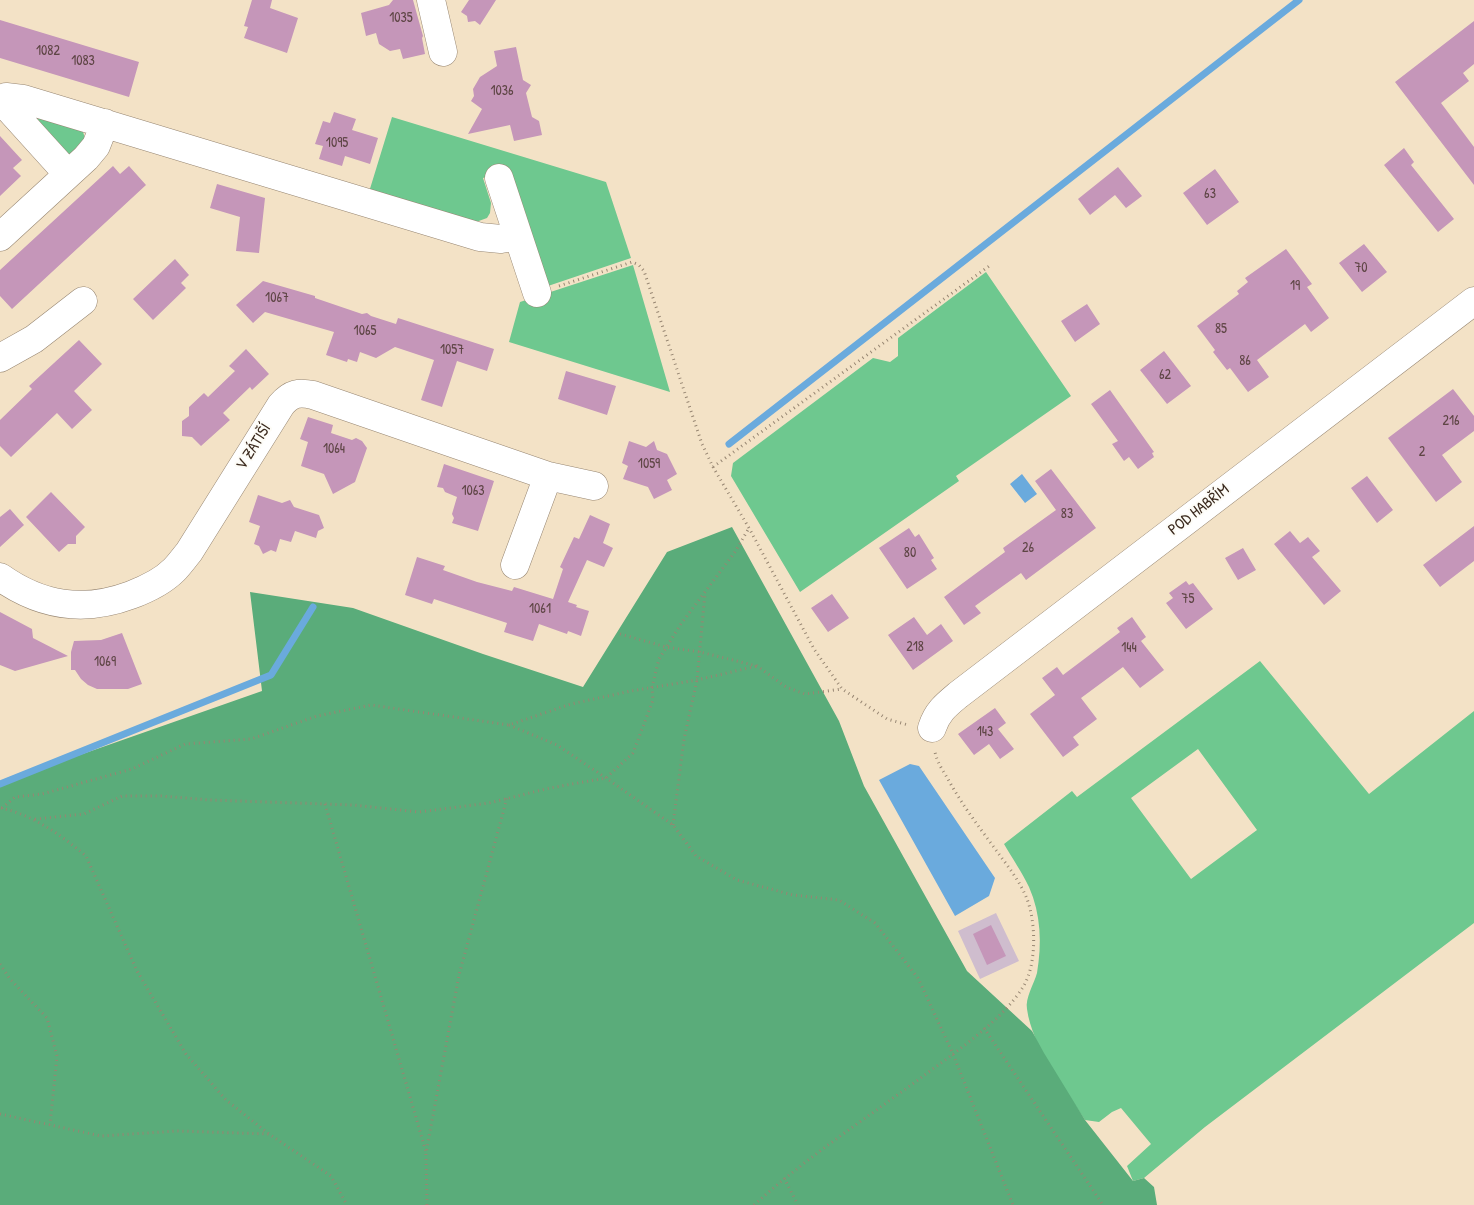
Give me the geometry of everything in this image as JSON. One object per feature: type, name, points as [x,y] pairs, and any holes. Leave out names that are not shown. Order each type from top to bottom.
[{"type":"street","points":[[430,0],[443,52]]},
{"type":"street","points":[[68,174],[0,99],[6,97],[23,99],[480,237],[501,239],[518,236]]},
{"type":"street","points":[[0,237],[86,158],[96,146],[106,124]]},
{"type":"street","points":[[499,178],[537,293]]},
{"type":"street","points":[[0,358],[34,339],[83,301]]},
{"type":"street","name":"POD HABŘÍM","points":[[932,728],[940,710],[958,695],[1474,301]]},
{"type":"street","name":"V ZÁTIŠÍ","points":[[0,577],[17,589],[32,596],[72,605],[107,603],[142,591],[159,582],[174,570],[189,552],[281,404],[293,394],[313,395],[548,476],[594,486]]},
{"type":"street","points":[[515,565],[548,476]]},
{"type":"path","points":[[537,293],[632,262],[639,266],[647,276],[702,444],[814,649],[842,689],[887,719],[908,725],[932,728],[933,746],[941,768],[1012,872],[1027,900],[1032,915],[1034,930],[1032,957],[1024,985],[1016,997],[984,1028],[953,1054],[784,1178],[754,1205]]},
{"type":"path","points":[[713,467],[992,264]]},
{"type":"path","points":[[35,820],[84,814],[122,796],[161,796],[210,800],[353,805],[419,812],[488,803],[550,788],[606,778],[633,753],[653,700],[652,687],[659,659],[681,624],[735,552],[749,528]]},
{"type":"path","points":[[673,825],[684,739],[697,680],[705,592]]},
{"type":"path","points":[[620,634],[666,647],[700,652],[758,666],[786,687],[805,694],[842,689]]},
{"type":"path","points":[[509,725],[572,704],[652,687],[697,680],[758,666]]},
{"type":"path","points":[[1,808],[15,797],[42,794],[132,769],[185,744],[251,738],[317,716],[371,705],[509,725],[557,745],[606,778],[673,825],[696,856],[737,880],[793,895],[839,900],[875,923],[918,978],[953,1054],[1013,1205]]},
{"type":"path","points":[[427,1205],[426,1153],[459,975],[507,798]]},
{"type":"path","points":[[325,804],[426,1153]]},
{"type":"path","points":[[1,808],[35,820],[71,843],[86,856],[137,971],[186,1054],[226,1100],[269,1134],[331,1176],[347,1205]]},
{"type":"path","points":[[0,964],[10,979],[47,1018],[57,1056],[50,1125]]},
{"type":"path","points":[[984,1028],[1103,1205]]},
{"type":"path","points":[[0,1114],[101,1136],[176,1131],[269,1134]]},
{"type":"path","points":[[784,1178],[798,1205]]},
{"type":"shaded area","points":[[996,913],[1019,961],[980,979],[958,931]]},
{"type":"green space","points":[[19,109],[82,129],[85,138],[72,158]]},
{"type":"green space","points":[[392,117],[606,182],[631,258],[548,286],[510,170],[483,178],[491,203],[490,213],[487,218],[476,222],[369,192]]},
{"type":"green space","points":[[633,265],[670,392],[509,342],[520,302]]},
{"type":"green space","points":[[986,272],[1071,396],[956,476],[959,481],[800,592],[731,476],[733,463],[873,358],[890,362],[898,356],[898,338]]},
{"type":"green space","points":[[732,527],[839,721],[864,786],[967,971],[1032,1031],[1085,1120],[1133,1181],[1144,1178],[1154,1187],[1157,1205],[0,1205],[0,783],[262,691],[250,592],[353,608],[583,687],[667,552]]},
{"type":"green space","points":[[1260,661],[1369,794],[1474,711],[1474,923],[1205,1127],[1144,1178],[1133,1181],[1127,1166],[1151,1144],[1121,1108],[1099,1122],[1085,1120],[1042,1052],[1035,1038],[1027,1009],[1027,1000],[1039,962],[1038,918],[1029,887],[1004,844],[1072,791],[1077,797]],"holes":[[[1198,749],[1257,830],[1191,879],[1131,798]]]},
{"type":"water","points":[[1022,474],[1037,494],[1025,503],[1010,484]]},
{"type":"water","points":[[910,764],[919,766],[995,878],[989,896],[955,916],[879,780]]},
{"type":"building","points":[[252,0],[272,0],[270,8],[298,18],[287,53],[244,38],[248,27],[244,26]]},
{"type":"building","points":[[393,0],[413,0],[423,36],[425,54],[403,59],[400,49],[390,51],[379,44],[376,33],[366,36],[361,13],[389,5]]},
{"type":"building","points":[[469,0],[496,0],[480,25],[475,21],[468,22],[467,16],[461,12]]},
{"type":"building","points":[[0,20],[139,62],[129,97],[0,58]]},
{"type":"building","points":[[1474,21],[1474,64],[1463,73],[1469,81],[1441,103],[1474,147],[1474,185],[1395,82]]},
{"type":"building","points":[[516,47],[523,80],[531,85],[526,93],[532,117],[539,121],[542,135],[514,141],[510,125],[468,134],[482,109],[471,101],[474,96],[473,89],[480,77],[497,66],[494,51]]},
{"type":"building","points":[[334,112],[356,119],[352,130],[378,138],[370,164],[345,156],[342,166],[319,159],[323,146],[315,144],[323,121],[330,123]]},
{"type":"building","points":[[0,136],[22,160],[13,168],[21,176],[0,196]]},
{"type":"building","points":[[1404,148],[1414,162],[1411,165],[1454,219],[1438,232],[1384,165]]},
{"type":"building","points":[[113,166],[120,174],[129,166],[146,185],[12,309],[0,296],[0,270]]},
{"type":"building","points":[[1118,167],[1142,196],[1126,208],[1115,195],[1090,215],[1078,199]]},
{"type":"building","points":[[1215,169],[1239,202],[1207,225],[1183,193]]},
{"type":"building","points":[[217,184],[265,198],[259,253],[236,251],[240,217],[210,208]]},
{"type":"building","points":[[1364,244],[1387,272],[1362,292],[1339,263]]},
{"type":"building","points":[[1286,249],[1312,284],[1307,287],[1329,318],[1311,332],[1305,324],[1257,360],[1269,377],[1248,392],[1230,368],[1227,370],[1213,352],[1215,350],[1197,326],[1239,294],[1237,291],[1248,282],[1245,278]]},
{"type":"building","points":[[175,259],[189,275],[181,283],[186,288],[153,320],[133,299]]},
{"type":"building","points":[[263,281],[315,296],[315,298],[362,314],[367,313],[396,324],[398,318],[494,349],[487,371],[457,361],[442,407],[421,400],[434,360],[395,347],[376,358],[360,352],[357,362],[348,359],[347,362],[326,355],[334,332],[265,312],[253,323],[236,305]]},
{"type":"building","points":[[1087,304],[1100,324],[1075,342],[1061,321]]},
{"type":"building","points":[[79,340],[102,364],[74,391],[92,410],[72,429],[57,413],[11,457],[0,446],[0,420],[32,389],[29,386]]},
{"type":"building","points":[[246,349],[269,374],[252,390],[250,387],[223,413],[230,420],[201,446],[192,437],[182,436],[182,421],[189,416],[189,407],[204,393],[208,397],[235,371],[229,366]]},
{"type":"building","points":[[1164,351],[1191,386],[1167,404],[1140,370]]},
{"type":"building","points":[[566,371],[616,386],[607,415],[558,399]]},
{"type":"building","points":[[1453,389],[1474,416],[1474,431],[1442,455],[1462,482],[1436,502],[1388,438]]},
{"type":"building","points":[[1110,390],[1154,452],[1152,453],[1154,457],[1138,469],[1129,457],[1124,461],[1112,444],[1118,441],[1091,404]]},
{"type":"building","points":[[308,417],[333,425],[331,433],[352,440],[356,438],[362,441],[367,448],[355,482],[333,494],[324,474],[301,466],[308,442],[300,439]]},
{"type":"building","points":[[629,441],[646,447],[654,441],[657,450],[667,454],[677,474],[667,480],[672,490],[654,499],[648,487],[623,479],[628,466],[622,463]]},
{"type":"building","points":[[444,464],[494,481],[478,531],[452,523],[454,518],[452,514],[457,497],[445,492],[443,488],[437,487]]},
{"type":"building","points":[[1051,469],[1096,528],[1026,580],[1021,573],[975,606],[981,613],[964,625],[944,597],[1005,552],[1003,548],[1056,510],[1035,481]]},
{"type":"building","points":[[1367,476],[1393,510],[1377,523],[1351,488]]},
{"type":"building","points":[[51,492],[85,527],[76,536],[76,544],[68,544],[59,552],[26,517]]},
{"type":"building","points":[[258,495],[282,503],[290,500],[294,507],[319,515],[324,528],[318,531],[316,538],[295,531],[291,542],[280,539],[276,552],[271,550],[263,554],[259,546],[254,544],[260,526],[249,522]]},
{"type":"building","points":[[10,509],[24,525],[0,547],[0,517]]},
{"type":"building","points":[[590,515],[610,524],[603,543],[613,548],[604,567],[587,560],[568,602],[589,611],[581,636],[568,631],[567,634],[539,624],[533,641],[504,632],[507,623],[434,599],[432,604],[405,595],[417,557],[445,566],[443,570],[477,582],[512,591],[514,587],[553,599],[563,569],[560,567],[574,537],[579,539]]},
{"type":"building","points":[[1474,526],[1474,561],[1440,587],[1423,565]]},
{"type":"building","points":[[909,528],[915,537],[919,534],[934,558],[931,560],[937,569],[907,589],[879,548]]},
{"type":"building","points":[[1290,531],[1300,543],[1308,537],[1320,551],[1312,557],[1341,591],[1324,605],[1274,544]]},
{"type":"building","points":[[1243,548],[1256,570],[1238,580],[1225,558]]},
{"type":"building","points":[[1186,581],[1189,585],[1193,583],[1213,609],[1186,629],[1166,603],[1173,598],[1169,593]]},
{"type":"building","points":[[832,594],[849,618],[828,632],[811,608]]},
{"type":"building","points":[[0,612],[32,629],[33,638],[68,656],[15,671],[0,665]]},
{"type":"building","points":[[914,617],[927,635],[941,624],[953,641],[913,670],[888,635]]},
{"type":"building","points":[[1132,617],[1146,637],[1141,641],[1164,670],[1140,688],[1123,667],[1081,698],[1097,719],[1073,737],[1079,745],[1063,757],[1030,714],[1055,695],[1042,678],[1057,667],[1063,675],[1120,632],[1117,628]]},
{"type":"building","points":[[122,633],[142,684],[128,689],[97,689],[81,679],[75,670],[71,670],[71,652],[74,641],[101,640]]},
{"type":"building","points":[[995,708],[1006,723],[998,729],[1014,749],[1000,759],[989,744],[974,755],[958,734]]},
{"type":"building","points":[[991,925],[1006,956],[987,965],[973,934]]},
{"type":"waterway","points":[[729,444],[1299,0]]},
{"type":"waterway","points":[[0,784],[271,675],[313,607]]}]
